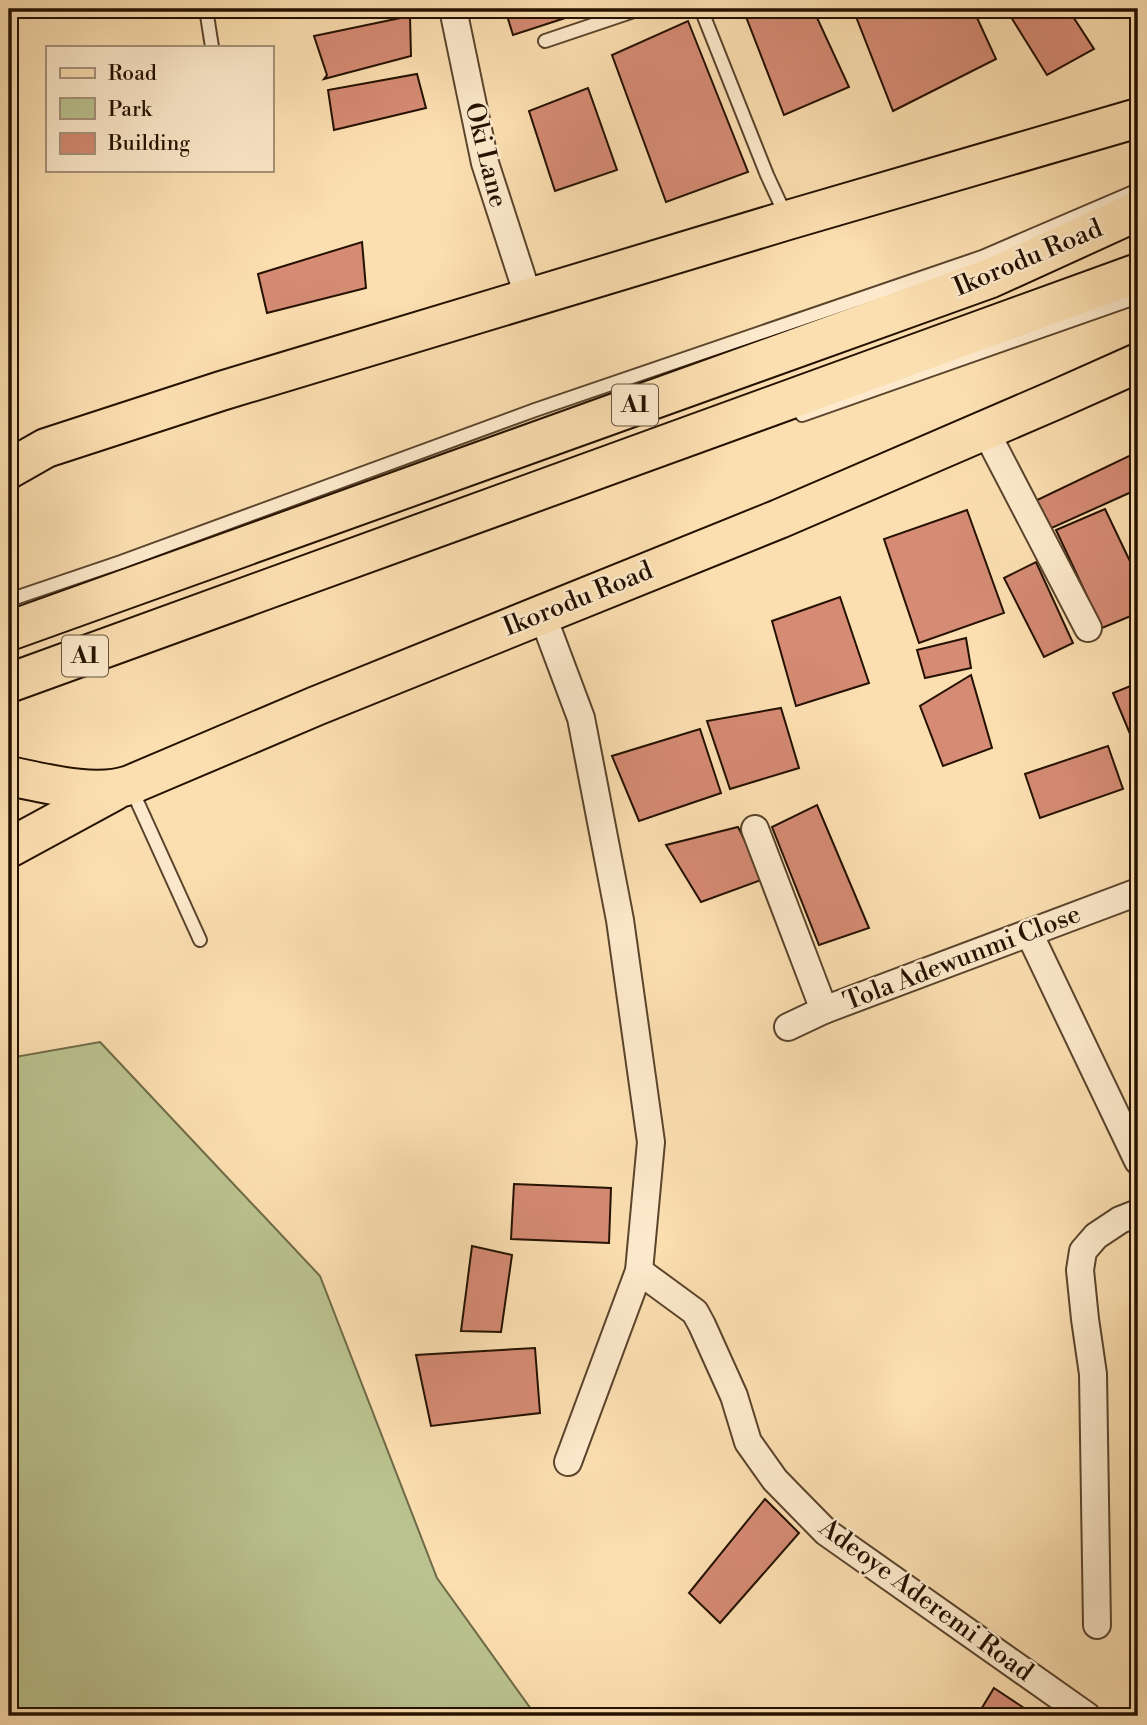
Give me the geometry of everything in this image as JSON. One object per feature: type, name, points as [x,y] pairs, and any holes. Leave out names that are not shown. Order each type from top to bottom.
[{"type":"main road","points":[[9,468],[46,448],[221,391],[788,220],[1138,118]]},
{"type":"main road","name":"Ikorodu Road","points":[[9,631],[125,575],[990,278],[1138,211]]},
{"type":"main road","name":"Ikorodu Road","points":[[9,683],[1138,273]]},
{"type":"main road","name":"Ikorodu Road","points":[[9,776],[71,788],[124,787],[316,706],[779,519],[1138,363]]},
{"type":"main road","points":[[9,848],[124,787]]},
{"type":"street","name":"Oki Lane","points":[[453,9],[485,163],[529,299]]},
{"type":"street","points":[[985,430],[1088,628]]},
{"type":"street","points":[[542,614],[581,718],[620,920],[651,1142],[639,1271],[568,1462]]},
{"type":"street","points":[[755,829],[824,1010]]},
{"type":"street","name":"Tola Adewunmi Close","points":[[788,1027],[824,1010],[1138,892]]},
{"type":"street","points":[[1029,933],[1138,1161]]},
{"type":"street","points":[[1097,1625],[1093,1374],[1080,1270],[1083,1251],[1096,1236],[1120,1220],[1138,1213]]},
{"type":"street","name":"Adeoye Aderemi Road","points":[[639,1271],[695,1312],[734,1396],[748,1442],[775,1480],[826,1532],[1087,1716]]},
{"type":"lane","points":[[206,9],[212,46]]},
{"type":"lane","points":[[545,41],[640,9]]},
{"type":"lane","points":[[701,9],[767,175],[788,220]]},
{"type":"lane","points":[[9,600],[125,575],[535,410],[982,257],[1138,190]]},
{"type":"lane","points":[[785,421],[1138,297]]},
{"type":"lane","points":[[124,787],[200,940]]},
{"type":"green space","points":[[100,1042],[320,1276],[437,1578],[536,1716],[9,1716],[9,1058]]},
{"type":"building","points":[[52,9],[137,9],[53,18]]},
{"type":"building","points":[[505,9],[593,9],[513,35]]},
{"type":"building","points":[[743,9],[813,9],[849,87],[784,115]]},
{"type":"building","points":[[853,9],[973,9],[996,59],[893,111]]},
{"type":"building","points":[[1006,9],[1068,9],[1094,49],[1047,75]]},
{"type":"building","points":[[410,16],[411,56],[324,79],[327,75],[314,36]]},
{"type":"building","points":[[688,21],[748,172],[666,202],[612,55]]},
{"type":"building","points":[[417,74],[426,108],[334,130],[328,90]]},
{"type":"building","points":[[588,88],[617,170],[555,191],[529,111]]},
{"type":"building","points":[[362,242],[366,288],[267,313],[258,274]]},
{"type":"building","points":[[1131,455],[1138,473],[1138,489],[1045,531],[1033,502]]},
{"type":"building","points":[[1105,509],[1138,578],[1138,613],[1102,628],[1056,530]]},
{"type":"building","points":[[967,510],[1004,613],[919,643],[884,539]]},
{"type":"building","points":[[1036,562],[1073,643],[1044,657],[1004,578]]},
{"type":"building","points":[[840,597],[869,683],[796,706],[772,621]]},
{"type":"building","points":[[966,638],[971,668],[925,678],[917,650]]},
{"type":"building","points":[[971,675],[992,748],[943,766],[920,706]]},
{"type":"building","points":[[1138,683],[1138,753],[1113,693]]},
{"type":"building","points":[[781,708],[799,768],[730,789],[707,721]]},
{"type":"building","points":[[700,729],[721,793],[639,821],[612,756]]},
{"type":"building","points":[[1108,746],[1123,789],[1040,818],[1025,774]]},
{"type":"building","points":[[817,805],[869,928],[819,945],[772,827]]},
{"type":"building","points":[[738,827],[764,879],[701,902],[666,845]]},
{"type":"building","points":[[514,1184],[611,1188],[609,1243],[511,1239]]},
{"type":"building","points":[[472,1246],[512,1255],[501,1332],[461,1331]]},
{"type":"building","points":[[535,1348],[540,1413],[431,1426],[416,1355]]},
{"type":"building","points":[[765,1499],[799,1533],[720,1623],[689,1593]]},
{"type":"building","points":[[994,1688],[1036,1716],[977,1716]]}]
